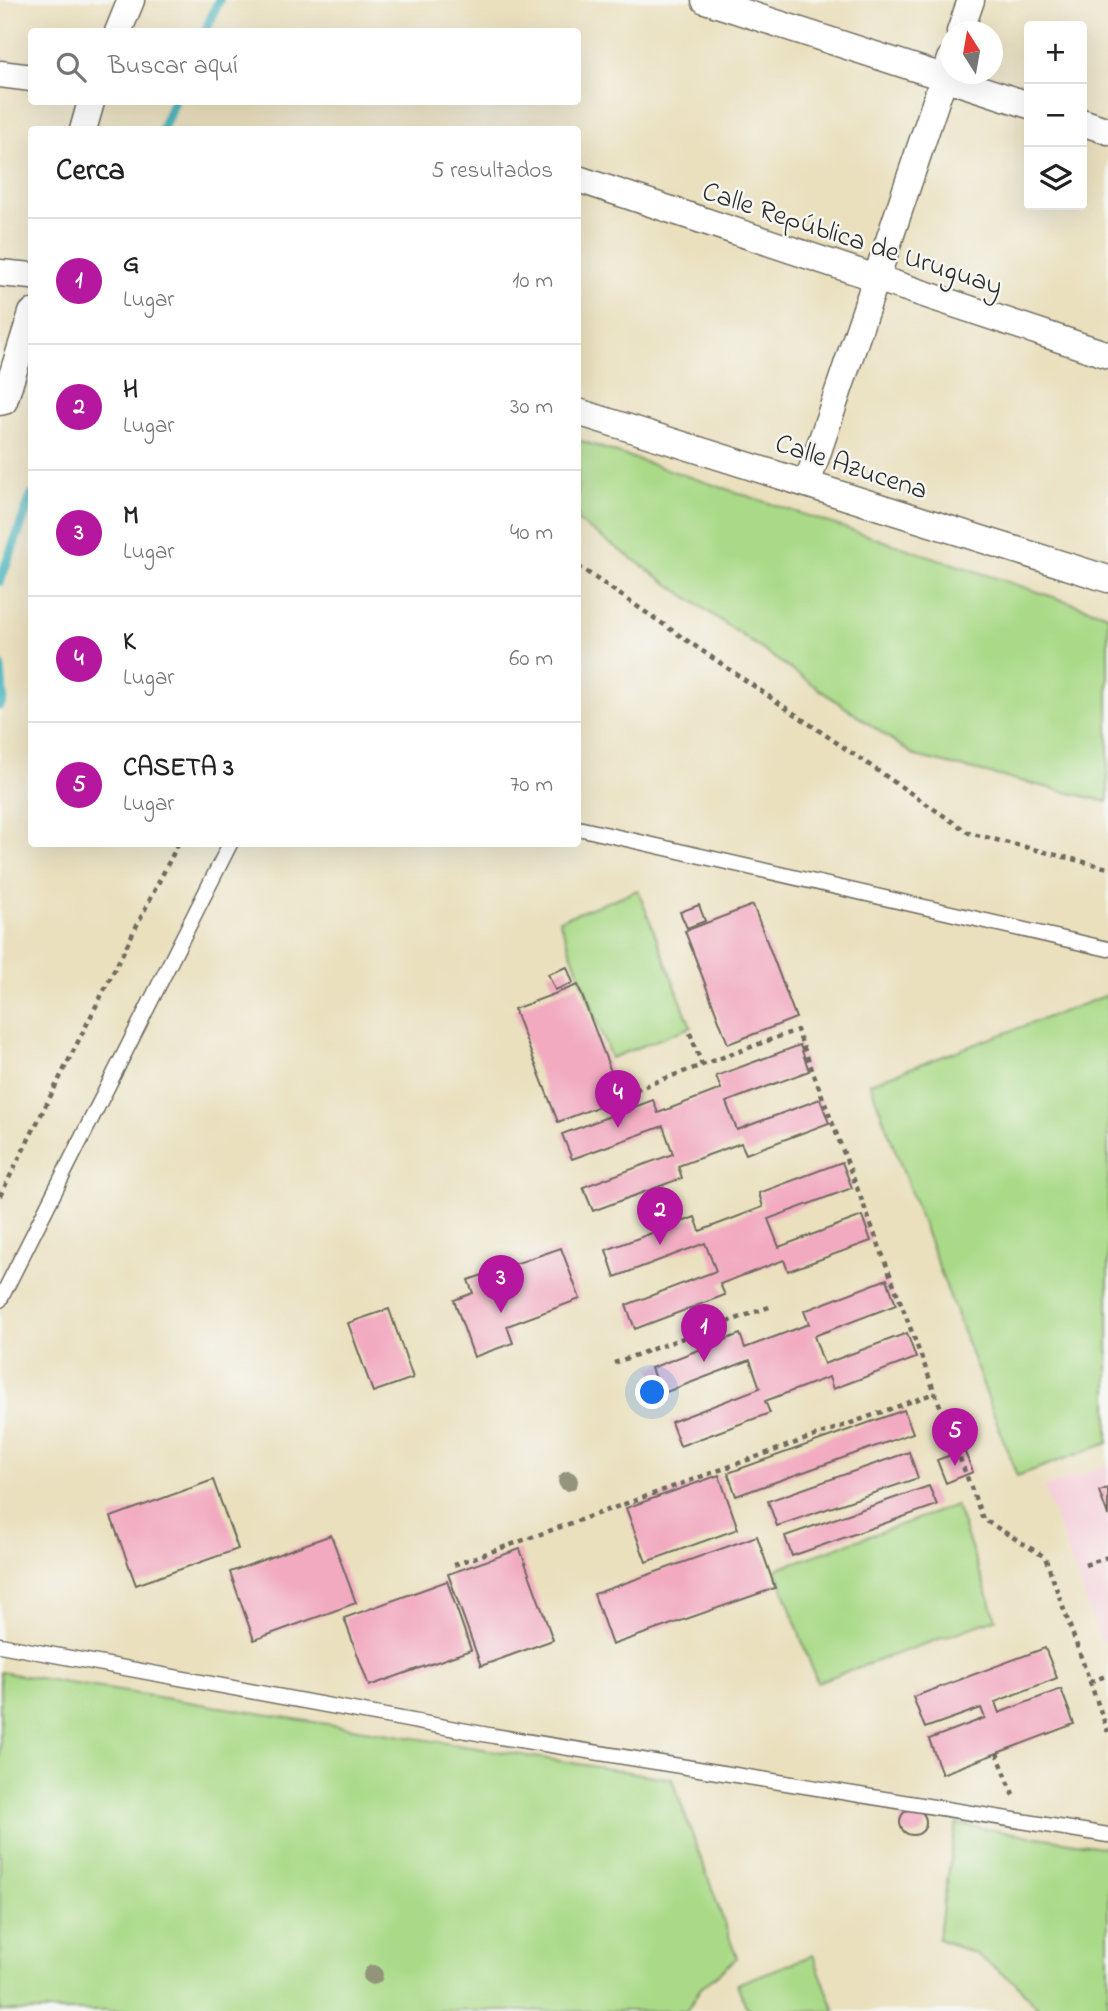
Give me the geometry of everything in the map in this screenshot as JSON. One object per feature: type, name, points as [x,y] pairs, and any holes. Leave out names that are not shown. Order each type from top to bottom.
[{"type":"street","points":[[120,28],[131,0]]},
{"type":"street","points":[[705,0],[940,67]]},
{"type":"street","points":[[964,21],[971,0]]},
{"type":"street","points":[[0,74],[28,78]]},
{"type":"street","points":[[807,484],[942,84]]},
{"type":"street","points":[[981,84],[1024,103]]},
{"type":"street","points":[[84,126],[90,105]]},
{"type":"street","points":[[1087,124],[1108,131]]},
{"type":"street","name":"Calle República de Uruguay","points":[[581,180],[1108,355]]},
{"type":"street","points":[[0,273],[28,276]]},
{"type":"street","points":[[2,402],[28,325]]},
{"type":"street","name":"Calle Azucena","points":[[581,413],[1108,579]]},
{"type":"lane","points":[[581,829],[1108,949]]},
{"type":"lane","points":[[0,1300],[228,847]]},
{"type":"lane","points":[[0,1645],[494,1735],[1108,1835]]},
{"type":"path","points":[[581,568],[969,833],[1108,868]]},
{"type":"path","points":[[0,1196],[176,847]]},
{"type":"path","points":[[626,1093],[797,1030],[983,1519],[1045,1557],[1108,1732]]},
{"type":"path","points":[[690,1033],[702,1065]]},
{"type":"path","points":[[614,1363],[772,1306]]},
{"type":"path","points":[[454,1565],[934,1393]]},
{"type":"path","points":[[1085,1565],[1108,1557]]},
{"type":"path","points":[[1090,1682],[1108,1675]]},
{"type":"path","points":[[998,1753],[1013,1794],[1026,1797]]},
{"type":"shaded area","points":[[1108,1464],[1108,1639],[1101,1642],[1044,1488]]},
{"type":"green space","points":[[581,441],[1108,615],[1108,802],[915,756],[581,523]]},
{"type":"green space","points":[[638,890],[691,1027],[611,1058],[559,920]]},
{"type":"green space","points":[[1108,995],[1108,1443],[1017,1476],[870,1083]]},
{"type":"green space","points":[[956,1505],[996,1619],[817,1682],[776,1569]]},
{"type":"green space","points":[[0,1672],[672,1779],[737,1958],[700,1989],[687,2011],[0,2011]]},
{"type":"green space","points":[[956,1824],[1108,1848],[1108,2011],[1040,2011],[1016,1983],[974,1953],[938,1939]]},
{"type":"green space","points":[[813,1955],[835,2011],[748,2011],[737,1984]]},
{"type":"building","points":[[699,905],[705,921],[687,928],[680,912]]},
{"type":"building","points":[[753,905],[796,1018],[728,1044],[685,931]]},
{"type":"building","points":[[567,967],[573,983],[555,990],[548,974]]},
{"type":"building","points":[[578,985],[621,1098],[558,1122],[514,1009]]},
{"type":"building","points":[[800,1045],[809,1071],[726,1102],[737,1130],[820,1099],[829,1123],[746,1154],[741,1143],[678,1166],[682,1178],[593,1211],[583,1187],[673,1154],[663,1126],[572,1159],[562,1134],[653,1100],[658,1113],[721,1089],[716,1076]]},
{"type":"building","points":[[842,1162],[852,1188],[768,1219],[779,1247],[862,1216],[871,1241],[788,1271],[784,1260],[720,1284],[725,1295],[635,1329],[626,1305],[716,1271],[705,1243],[615,1277],[606,1250],[695,1217],[700,1231],[763,1207],[759,1193]]},
{"type":"building","points":[[561,1248],[580,1299],[507,1326],[513,1343],[474,1357],[454,1300],[473,1293],[468,1280]]},
{"type":"building","points":[[887,1279],[896,1305],[814,1336],[824,1364],[907,1333],[916,1358],[833,1389],[829,1377],[765,1401],[770,1413],[680,1446],[671,1422],[760,1388],[750,1360],[661,1394],[651,1368],[740,1334],[745,1348],[809,1324],[804,1311]]},
{"type":"building","points":[[389,1309],[413,1378],[373,1392],[348,1323]]},
{"type":"building","points":[[904,1410],[913,1433],[736,1496],[728,1473]]},
{"type":"building","points":[[964,1450],[973,1472],[946,1483],[937,1460]]},
{"type":"building","points":[[909,1452],[918,1478],[777,1526],[768,1501]]},
{"type":"building","points":[[719,1475],[738,1529],[646,1562],[626,1508]]},
{"type":"building","points":[[213,1480],[238,1549],[136,1585],[111,1517]]},
{"type":"building","points":[[929,1486],[937,1505],[792,1556],[785,1536]]},
{"type":"building","points":[[1108,1488],[1108,1516],[1099,1491]]},
{"type":"building","points":[[331,1535],[356,1603],[254,1640],[230,1572]]},
{"type":"building","points":[[757,1536],[775,1588],[612,1645],[594,1594]]},
{"type":"building","points":[[520,1549],[553,1640],[481,1666],[448,1574]]},
{"type":"building","points":[[447,1581],[471,1650],[369,1686],[344,1618]]},
{"type":"building","points":[[1045,1648],[1057,1678],[995,1702],[999,1713],[1061,1689],[1074,1724],[942,1774],[929,1739],[985,1718],[981,1708],[925,1728],[913,1697]]},
{"type":"building","points":[[913,1809],[922,1813],[926,1822],[922,1831],[913,1835],[904,1831],[900,1822],[904,1813]]},
{"type":"waterway","points":[[207,28],[219,0]]},
{"type":"waterway","points":[[164,126],[173,105]]},
{"type":"waterway","points":[[0,581],[28,506]]},
{"type":"waterway","points":[[0,665],[3,698],[0,705]]},
{"type":"place","name":"K","points":[[618,1128]]},
{"type":"place","name":"H","points":[[660,1245]]},
{"type":"place","name":"M","points":[[501,1313]]},
{"type":"place","name":"G","points":[[704,1362]]},
{"type":"place","name":"CASETA 3","points":[[955,1466]]}]
